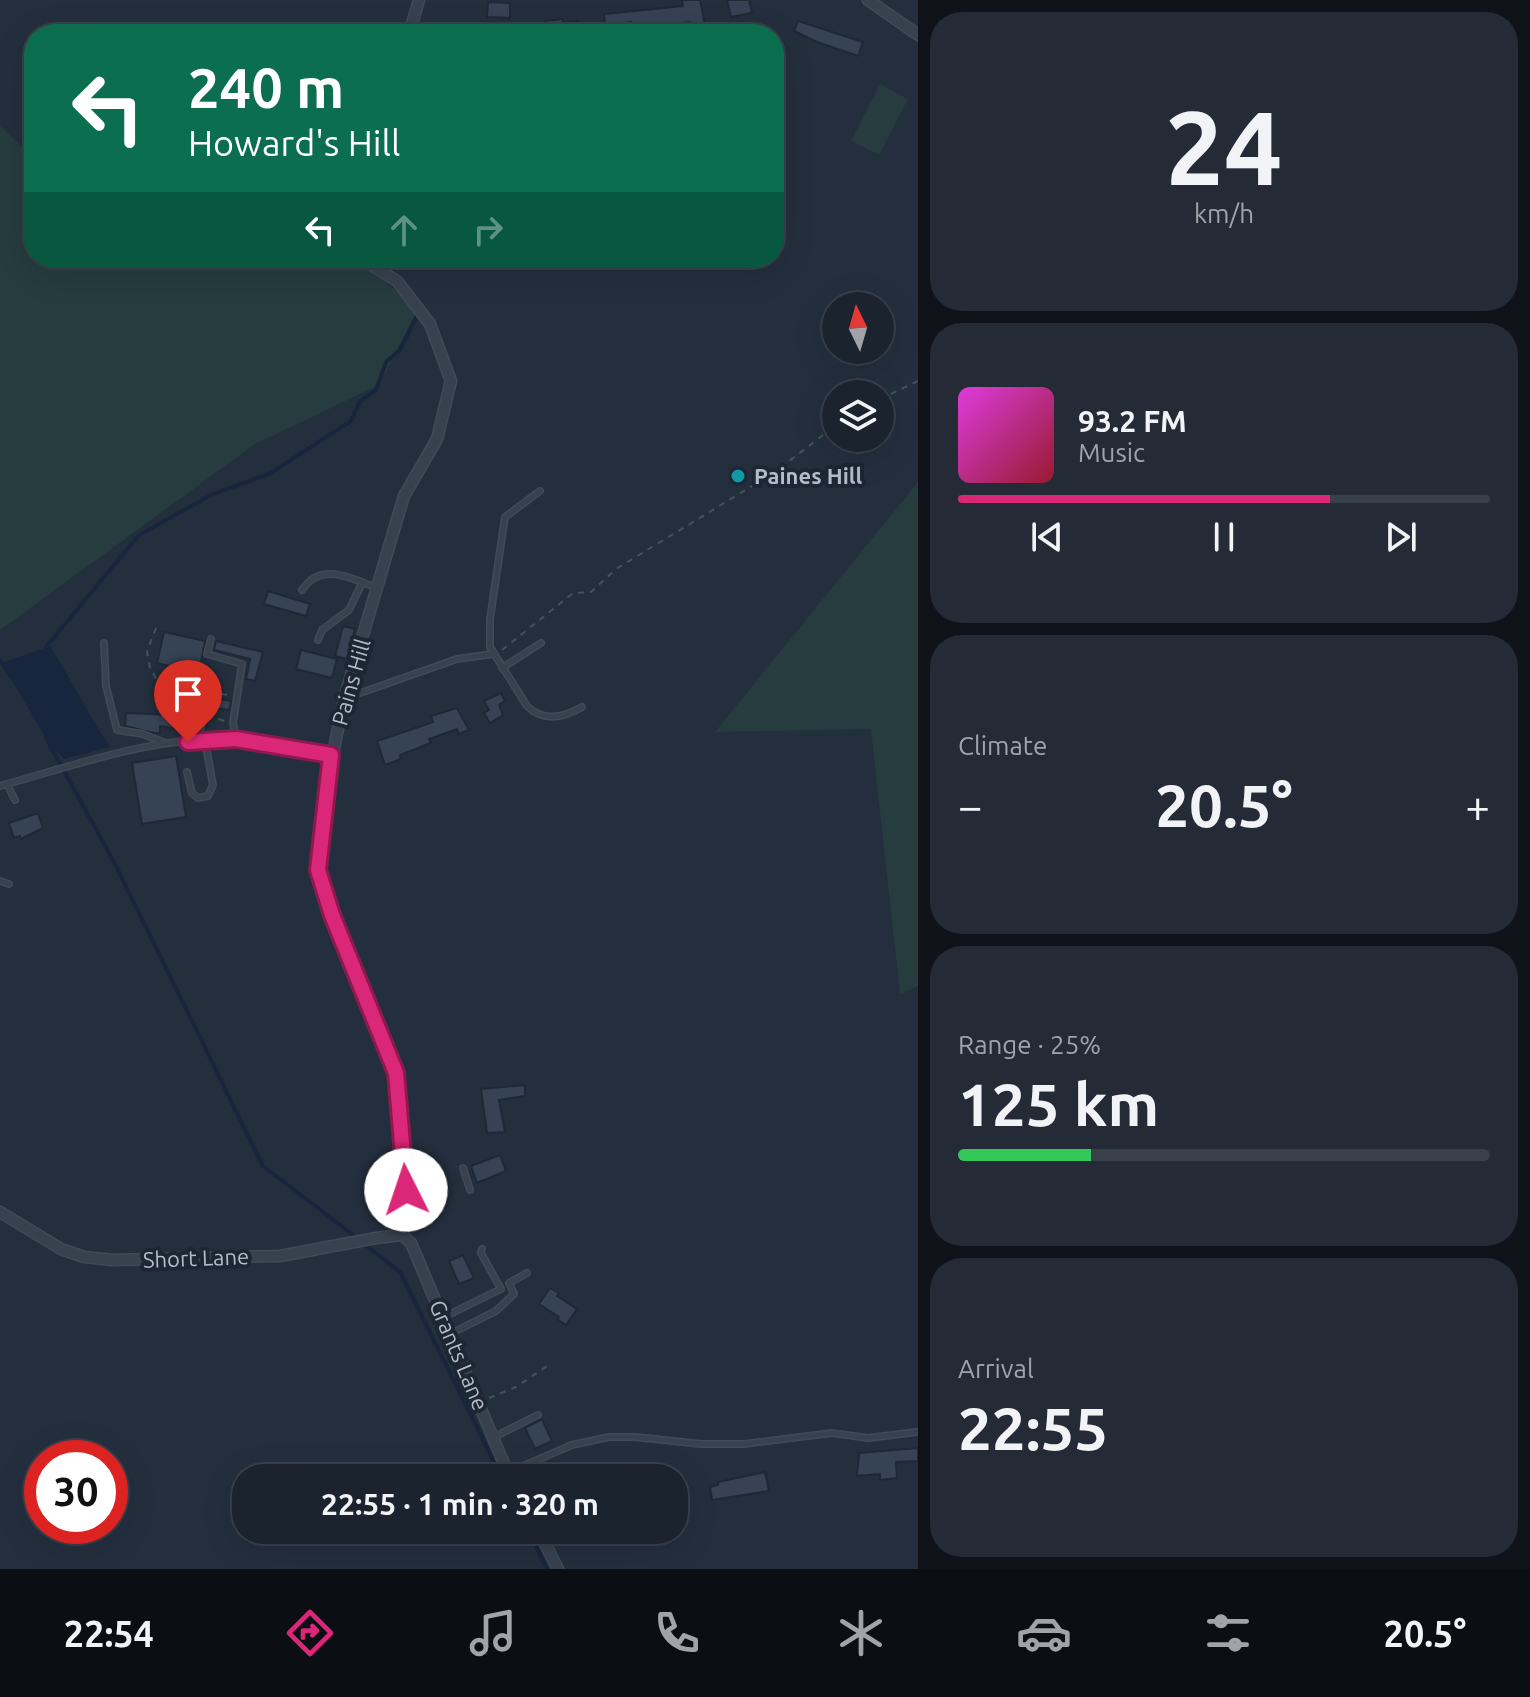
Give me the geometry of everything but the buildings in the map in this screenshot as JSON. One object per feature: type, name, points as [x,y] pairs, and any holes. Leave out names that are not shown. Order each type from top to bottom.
[{"type":"street","points":[[412,24],[419,0]]},
{"type":"street","points":[[868,0],[918,35]]},
{"type":"street","name":"Pains Hill","points":[[376,268],[397,281],[430,324],[451,381],[437,439],[404,496],[344,699],[331,755],[318,870],[332,915],[396,1073],[407,1221],[402,1235]]},
{"type":"street","name":"Short Lane","points":[[0,1212],[61,1249],[84,1257],[113,1260],[280,1256],[402,1235]]},
{"type":"street","name":"Grants Lane","points":[[402,1235],[411,1243],[505,1464]]},
{"type":"street","points":[[545,1544],[558,1569]]},
{"type":"lane","points":[[540,491],[505,517],[490,619],[490,647],[535,714],[549,718],[582,707]]},
{"type":"lane","points":[[302,590],[312,578],[325,572],[378,589]]},
{"type":"lane","points":[[318,640],[322,630],[349,610],[362,583]]},
{"type":"lane","points":[[211,639],[207,654],[238,660],[242,664],[233,723],[236,739]]},
{"type":"lane","points":[[104,643],[106,686],[117,730],[143,734],[170,745]]},
{"type":"lane","points":[[502,668],[541,643]]},
{"type":"lane","points":[[344,699],[457,659],[493,654]]},
{"type":"lane","points":[[15,800],[4,785],[63,765],[170,745],[236,739],[331,755]]},
{"type":"lane","points":[[187,772],[192,793],[198,798],[208,796],[213,785],[205,741]]},
{"type":"lane","points":[[0,881],[9,884]]},
{"type":"lane","points":[[463,1168],[470,1190]]},
{"type":"lane","points":[[443,1318],[501,1289],[481,1253],[482,1249]]},
{"type":"lane","points":[[450,1334],[496,1311],[514,1294],[509,1283],[527,1273]]},
{"type":"lane","points":[[494,1437],[538,1415]]},
{"type":"lane","points":[[532,1464],[572,1445],[609,1437],[744,1444],[832,1433],[868,1438],[917,1432]]},
{"type":"path","points":[[894,392],[918,381]]},
{"type":"path","points":[[493,654],[504,649],[573,593],[591,592],[616,569],[775,472],[822,436]]},
{"type":"path","points":[[156,628],[147,651],[150,668],[167,697],[176,704],[233,723]]},
{"type":"path","points":[[161,683],[236,697]]},
{"type":"path","points":[[480,1402],[516,1387],[550,1364]]},
{"type":"green space","points":[[880,84],[908,99],[879,155],[851,141]]},
{"type":"green space","points":[[0,126],[24,149],[24,268],[369,268],[418,309],[379,385],[255,444],[0,630]]},
{"type":"green space","points":[[918,482],[918,986],[900,994],[871,729],[715,732]]},
{"type":"water","points":[[50,646],[110,747],[64,759],[48,742],[2,663]]},
{"type":"waterway","points":[[46,647],[139,535],[211,495],[271,473],[351,421],[360,401],[376,390],[386,362],[400,350],[418,314]]},
{"type":"waterway","points":[[0,660],[16,684]]},
{"type":"waterway","points":[[46,738],[115,864],[263,1166],[357,1238]]},
{"type":"waterway","points":[[364,1244],[400,1272],[495,1464]]},
{"type":"waterway","points":[[535,1544],[547,1569]]},
{"type":"place","name":"Paines Hill","points":[[738,476]]},
{"type":"route","points":[[188,742],[236,739],[331,755],[318,870],[332,915],[396,1073],[406,1190]]}]
